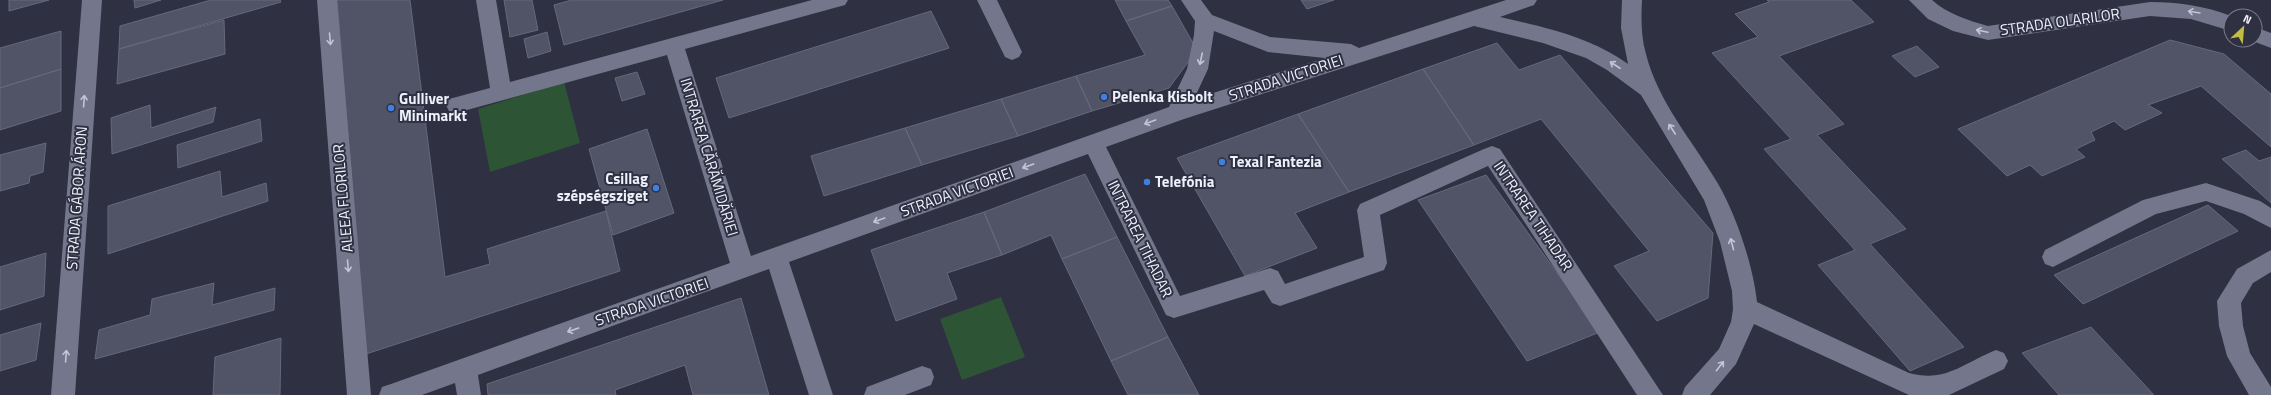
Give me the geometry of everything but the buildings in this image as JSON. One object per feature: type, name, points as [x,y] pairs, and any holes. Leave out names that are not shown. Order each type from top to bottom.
[{"type":"street","name":"STRADA GÁBOR ÁRON","points":[[63,395],[92,0]]},
{"type":"street","name":"ALEEA FLORILOR","points":[[327,0],[359,395]]},
{"type":"street","points":[[486,0],[501,93]]},
{"type":"street","points":[[987,0],[1012,52]]},
{"type":"street","points":[[1191,0],[1205,20],[1268,44],[1337,52],[1374,50]]},
{"type":"street","name":"STRADA VICTORIEI","points":[[391,395],[744,270],[776,257],[1177,113],[1474,19],[1527,0]]},
{"type":"street","points":[[1632,0],[1634,49],[1638,69],[1646,89],[1710,189],[1728,230],[1739,271],[1745,308],[1741,328],[1733,348],[1721,367],[1694,395]]},
{"type":"street","name":"STRADA OLARILOR","points":[[1919,0],[1935,14],[1960,26],[1988,33],[2150,9],[2174,8],[2206,14],[2223,21]]},
{"type":"street","points":[[456,105],[826,2]]},
{"type":"street","points":[[1474,19],[1516,28],[1587,51],[1609,61],[1646,89]]},
{"type":"street","points":[[1177,113],[1197,74],[1201,60],[1205,20]]},
{"type":"street","name":"INTRAREA CĂRĂMIDĂRIEI","points":[[674,45],[744,270]]},
{"type":"street","name":"INTRAREA TIHADAR","points":[[1093,143],[1174,308],[1270,278],[1280,296],[1376,263],[1368,210],[1492,155],[1651,395]]},
{"type":"street","points":[[2053,257],[2151,206],[2206,192],[2252,207],[2271,219]]},
{"type":"street","points":[[776,257],[821,395]]},
{"type":"street","points":[[2262,395],[2239,356],[2231,326],[2230,301],[2245,276],[2271,260]]},
{"type":"street","points":[[1745,308],[1905,383],[1924,388],[1941,386],[1996,361]]},
{"type":"street","points":[[465,368],[469,395]]},
{"type":"street","points":[[876,395],[922,377]]},
{"type":"green space","points":[[564,82],[580,143],[490,172],[478,109]]},
{"type":"green space","points":[[1001,297],[1025,357],[962,380],[940,319]]},
{"type":"place","name":"Pelenka Kisbolt","points":[[1104,97]]},
{"type":"place","name":"Gulliver Minimarkt","points":[[391,108]]},
{"type":"place","name":"Texal Fantezia","points":[[1222,162]]},
{"type":"place","name":"Telefónia","points":[[1147,182]]},
{"type":"place","name":"Csillag szépségsziget","points":[[656,188]]}]
